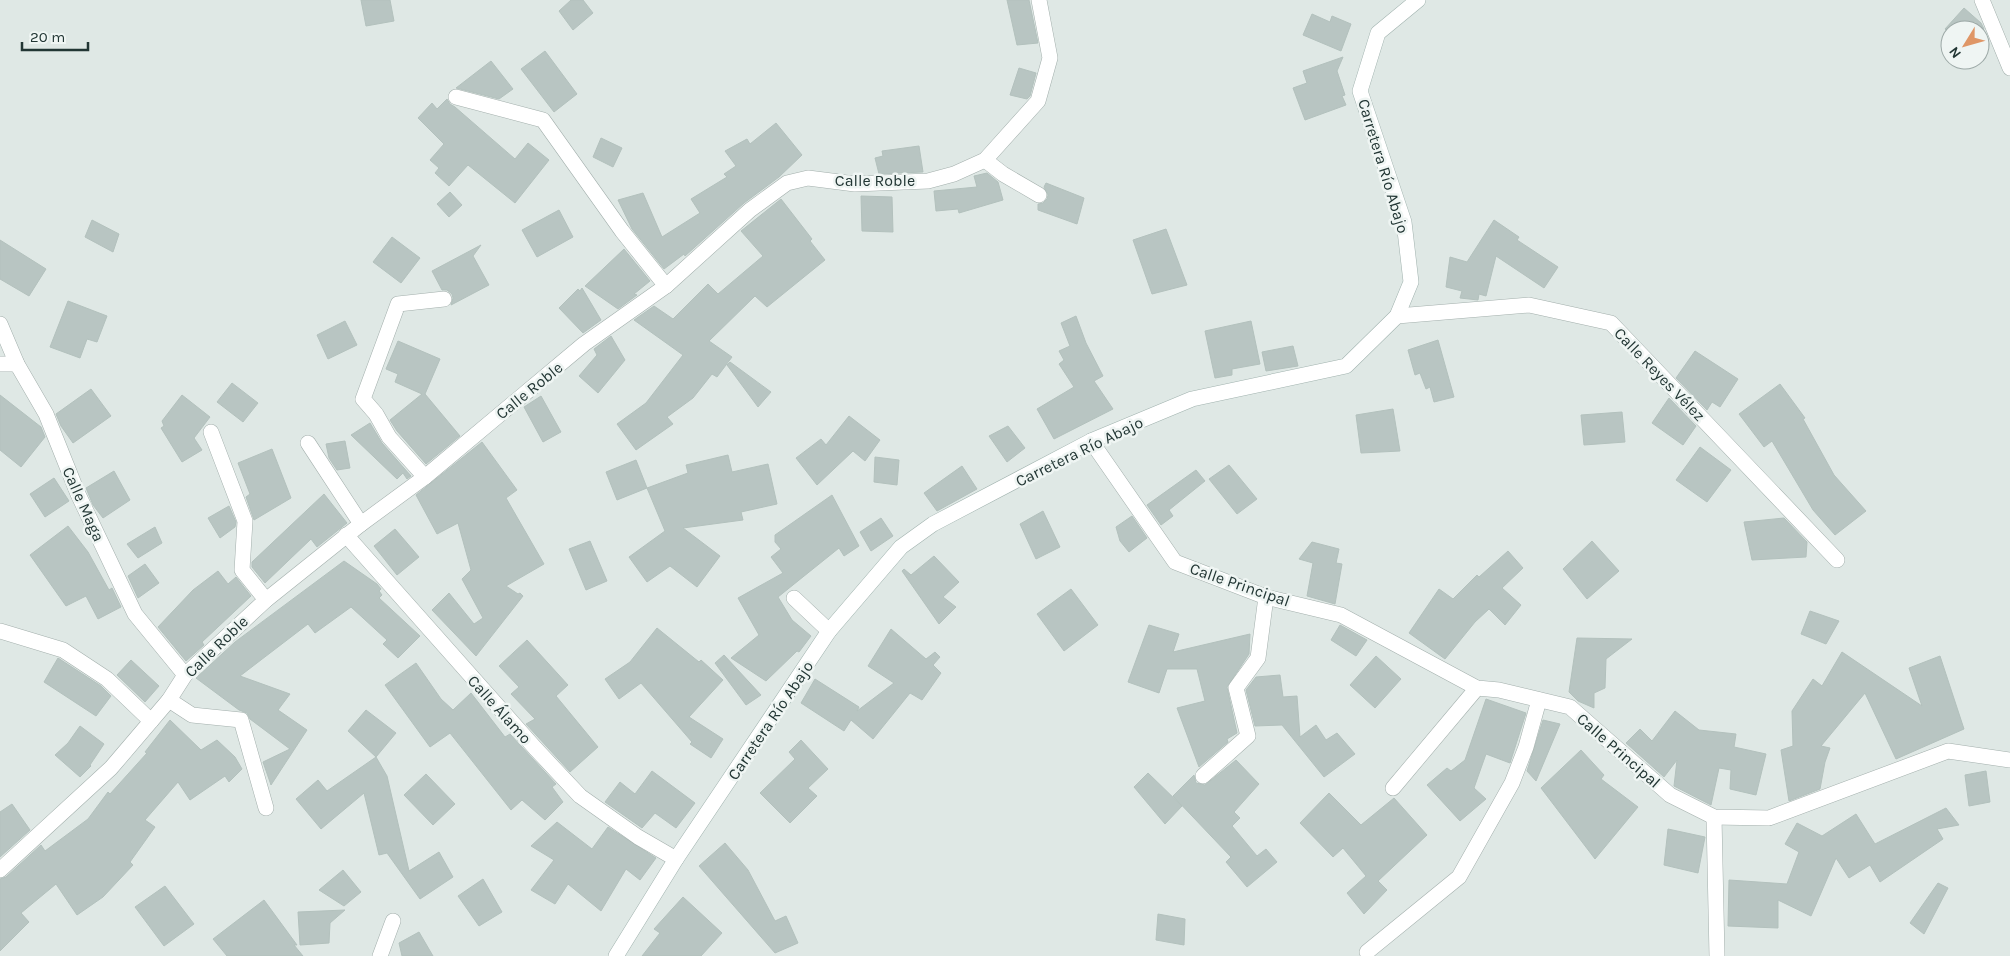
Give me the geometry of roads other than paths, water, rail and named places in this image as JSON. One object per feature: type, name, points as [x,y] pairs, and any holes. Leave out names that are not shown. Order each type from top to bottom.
[{"type":"street","name":"Calle Roble","points":[[0,870],[111,768],[168,700],[185,675],[266,600],[346,535],[425,477],[584,344],[666,286],[750,210],[787,182],[808,178],[855,184],[928,181],[954,174],[985,160],[1038,101],[1050,58],[1039,0]]},
{"type":"street","name":"Carretera Río Abajo","points":[[616,956],[676,859],[829,631],[901,547],[933,524],[1090,441],[1192,399],[1346,366],[1397,316],[1411,282],[1404,222],[1360,91],[1378,33],[1418,0]]},
{"type":"street","points":[[1982,0],[2010,68]]},
{"type":"street","points":[[456,97],[543,120],[622,231],[666,286]]},
{"type":"street","points":[[985,160],[1003,174],[1039,195]]},
{"type":"street","points":[[425,477],[389,437],[376,414],[363,399],[398,304],[444,298]]},
{"type":"street","name":"Calle Reyes Vélez","points":[[1397,316],[1529,305],[1611,323],[1837,560]]},
{"type":"street","name":"Calle Maga","points":[[0,324],[17,364],[46,414],[78,494],[135,614],[185,675]]},
{"type":"street","points":[[0,364],[17,364]]},
{"type":"street","points":[[210,432],[245,521],[242,570],[266,600]]},
{"type":"street","name":"Calle Principal","points":[[1090,441],[1175,562],[1266,597],[1341,615],[1477,688],[1499,690],[1570,707],[1670,795],[1714,817],[1769,818],[1948,752],[2010,760]]},
{"type":"street","points":[[308,443],[361,524]]},
{"type":"street","name":"Calle Álamo","points":[[346,535],[528,741],[580,796],[638,837],[676,859]]},
{"type":"street","points":[[1203,776],[1248,736],[1236,688],[1258,658],[1266,597]]},
{"type":"street","points":[[794,598],[829,631]]},
{"type":"street","points":[[0,631],[63,650],[107,679],[151,721]]},
{"type":"street","points":[[1393,788],[1477,688]]},
{"type":"street","points":[[168,700],[192,715],[241,720],[266,808]]},
{"type":"street","points":[[1367,952],[1459,877],[1512,783],[1526,747],[1539,700]]},
{"type":"street","points":[[1714,817],[1717,956]]},
{"type":"street","points":[[380,956],[394,921]]}]
